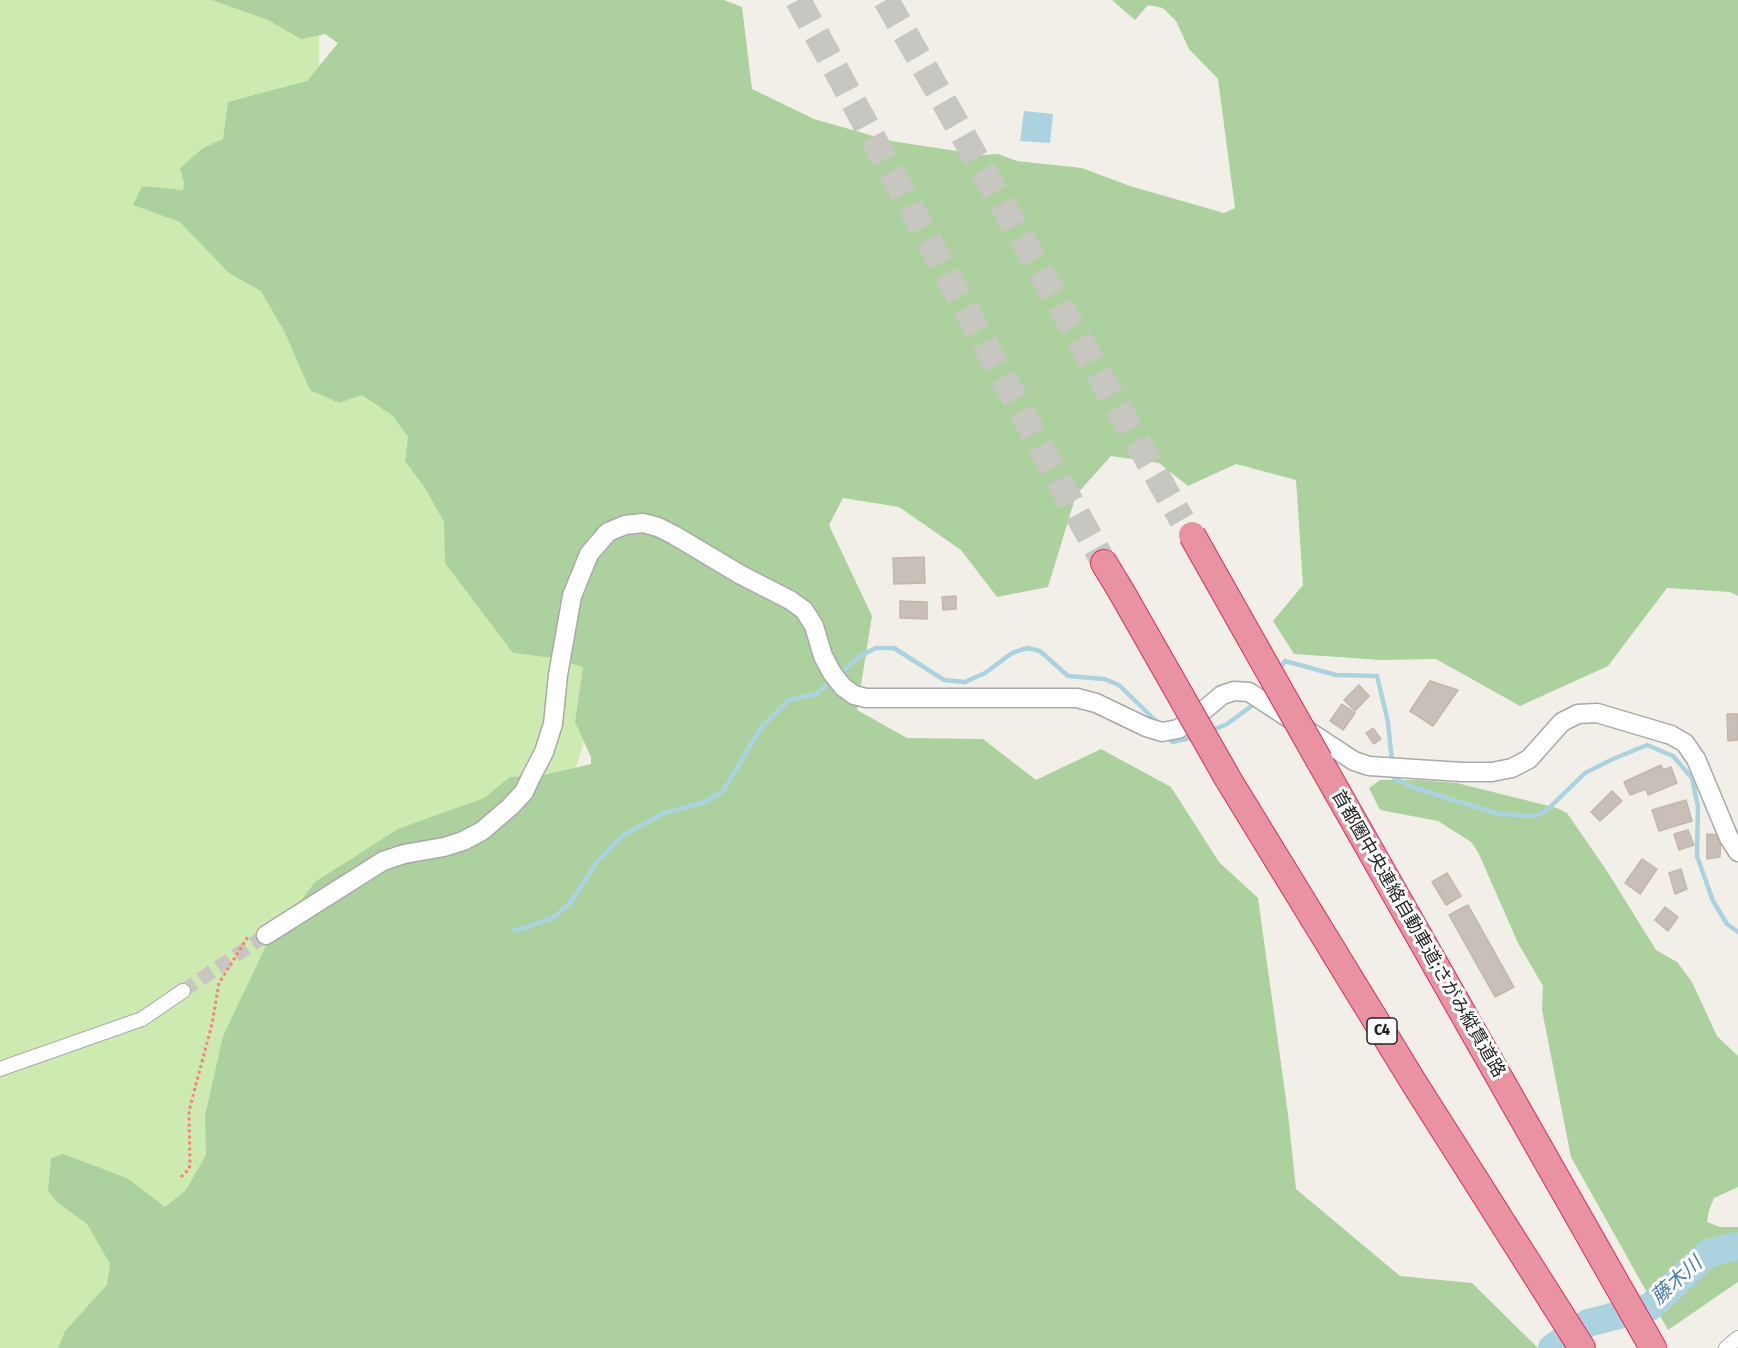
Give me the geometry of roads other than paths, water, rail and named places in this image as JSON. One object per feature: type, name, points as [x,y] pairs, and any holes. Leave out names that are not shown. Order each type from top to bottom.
[{"type":"highway","name":"首都圏中央連絡自動車道;さがみ縦貫道路","points":[[1187,528],[1653,1348]]},
{"type":"highway","name":"C4","points":[[1104,563],[1228,779],[1414,1083],[1582,1348]]},
{"type":"street","points":[[260,932],[383,861],[404,854],[463,842],[498,820],[524,792],[544,752],[553,724],[558,675],[572,596],[589,554],[608,532],[625,525],[643,523],[674,535],[804,610],[814,626],[823,656],[838,680],[854,695],[866,698],[1077,698],[1096,703],[1146,727],[1169,730],[1191,721],[1222,695],[1234,691],[1249,692],[1354,761],[1385,768],[1472,772],[1492,772],[1512,768],[1529,759],[1562,722],[1578,714],[1597,713],[1671,735],[1685,743],[1695,759],[1729,838],[1738,852]]},
{"type":"street","points":[[0,1069],[142,1019],[183,991]]},
{"type":"street","points":[[1726,1348],[1738,1338]]},
{"type":"water","points":[[1024,111],[1053,114],[1050,143],[1020,141]]},
{"type":"waterway","points":[[838,676],[860,656],[876,648],[894,648],[944,680],[965,682],[985,673],[1012,653],[1027,648],[1040,651],[1068,676],[1104,679],[1119,685],[1159,724]]},
{"type":"waterway","points":[[1279,670],[1285,661],[1336,675],[1377,676],[1388,722],[1392,762]]},
{"type":"waterway","points":[[514,930],[552,918],[572,902],[570,901],[595,864],[622,836],[664,813],[705,802],[724,790],[760,729],[789,700],[816,694],[831,681]]},
{"type":"waterway","points":[[1211,731],[1227,724],[1257,702]]},
{"type":"waterway","points":[[1168,736],[1172,742],[1195,737]]},
{"type":"waterway","points":[[1393,770],[1394,778],[1415,788],[1499,814],[1536,816],[1547,810],[1585,773],[1613,759],[1647,745],[1673,756],[1692,778],[1698,807],[1697,856],[1713,901],[1727,924],[1738,932]]},
{"type":"waterway","name":"藤木川","points":[[1552,1348],[1588,1323],[1650,1307],[1708,1253],[1738,1246]]},
{"type":"tunnel","points":[[798,0],[1104,563]]},
{"type":"tunnel","points":[[886,0],[1182,520]]},
{"type":"tunnel","points":[[183,991],[266,935]]}]
